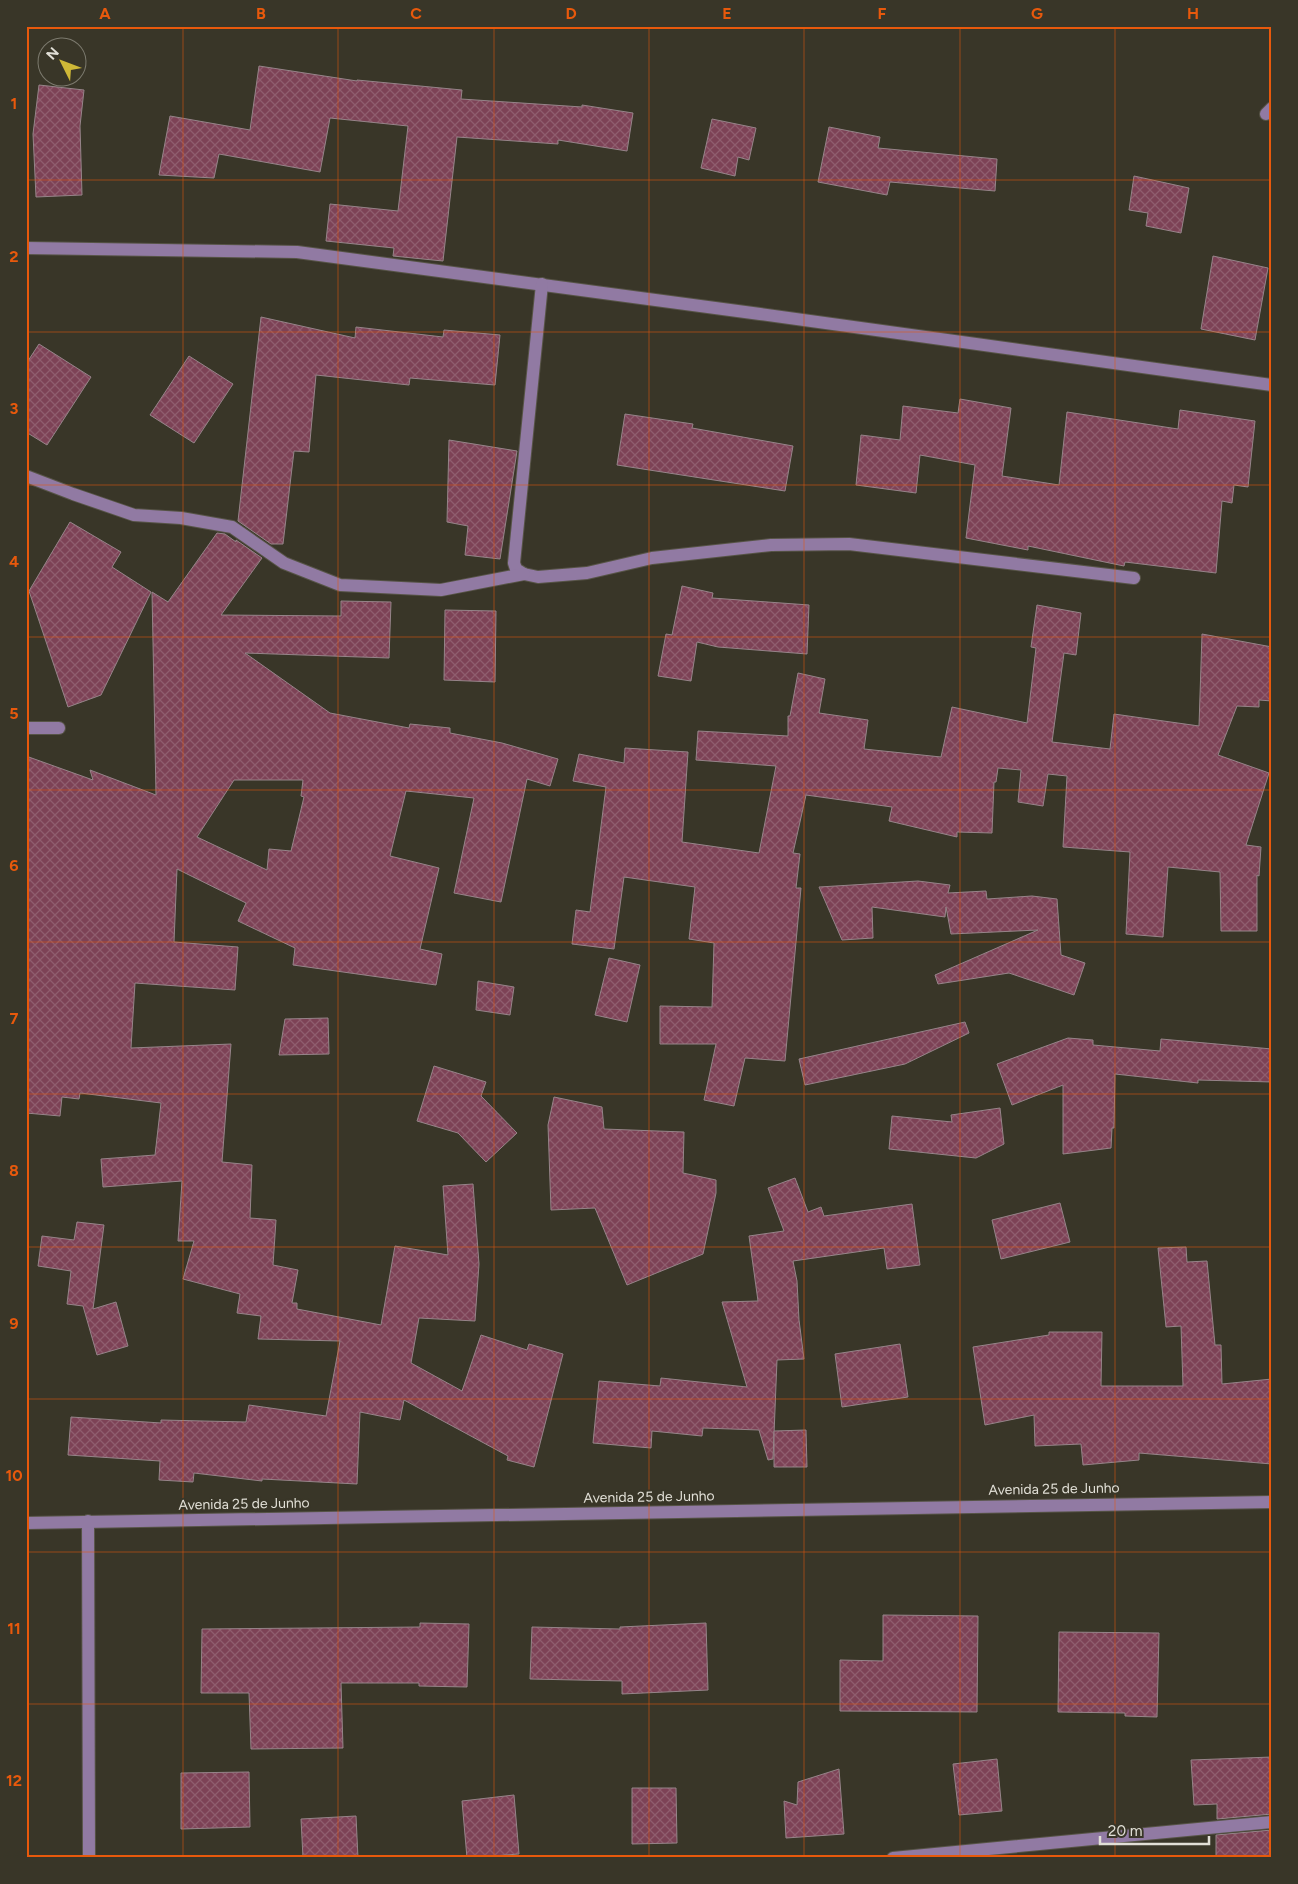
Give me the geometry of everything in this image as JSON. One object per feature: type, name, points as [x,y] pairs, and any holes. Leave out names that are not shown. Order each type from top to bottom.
[{"type":"street","points":[[26,248],[297,252],[1272,385]]},
{"type":"street","points":[[542,284],[514,563],[516,569],[524,574],[538,577],[587,573],[652,558],[771,545],[849,544],[1134,578]]},
{"type":"street","points":[[26,476],[134,515],[181,518],[232,527],[284,563],[340,585],[441,590],[524,574]]},
{"type":"street","points":[[26,728],[59,728]]},
{"type":"street","name":"Avenida 25 de Junho","points":[[26,1523],[1272,1502]]},
{"type":"street","points":[[88,1522],[89,1858]]},
{"type":"street","points":[[893,1858],[1272,1822]]},
{"type":"building","points":[[259,66],[357,81],[462,90],[461,99],[582,107],[582,105],[633,113],[627,151],[558,140],[558,144],[457,137],[443,261],[393,256],[394,248],[326,241],[330,204],[398,211],[408,126],[330,118],[320,172],[219,154],[214,178],[159,175],[170,116],[250,130]]},
{"type":"building","points":[[39,88],[84,90],[80,126],[82,195],[36,197],[33,134]]},
{"type":"building","points":[[712,119],[756,128],[749,160],[738,157],[735,176],[701,168]]},
{"type":"building","points":[[829,127],[880,137],[878,148],[997,159],[995,191],[890,182],[887,195],[818,182]]},
{"type":"building","points":[[1134,176],[1189,188],[1181,233],[1146,226],[1148,213],[1129,210]]},
{"type":"building","points":[[1213,256],[1268,268],[1255,340],[1201,329]]},
{"type":"building","points":[[261,317],[355,338],[356,327],[443,337],[444,330],[500,335],[495,385],[410,378],[409,385],[316,375],[309,452],[294,451],[283,544],[271,544],[238,521]]},
{"type":"building","points":[[39,344],[91,377],[47,445],[26,432],[26,364]]},
{"type":"building","points":[[189,356],[233,384],[194,443],[150,415]]},
{"type":"building","points":[[960,399],[1011,408],[1002,476],[1059,485],[1067,412],[1178,429],[1180,410],[1255,421],[1248,487],[1234,485],[1232,503],[1222,501],[1216,573],[1125,562],[1124,566],[1028,546],[1028,550],[966,538],[975,465],[920,455],[916,493],[856,485],[861,435],[900,440],[903,406],[958,413]]},
{"type":"building","points":[[625,414],[693,424],[692,428],[793,446],[785,491],[617,465]]},
{"type":"building","points":[[449,440],[517,451],[500,559],[465,555],[468,526],[447,522]]},
{"type":"building","points":[[70,522],[121,552],[112,567],[151,592],[101,695],[68,707],[29,591]]},
{"type":"building","points":[[217,533],[225,534],[262,558],[221,615],[341,616],[341,601],[391,602],[389,658],[245,653],[330,713],[409,728],[410,724],[450,728],[450,733],[502,743],[558,759],[550,786],[527,779],[501,902],[454,893],[474,798],[406,791],[390,856],[439,868],[420,949],[442,954],[436,985],[293,965],[295,948],[238,921],[246,903],[177,869],[174,942],[238,947],[235,990],[135,983],[131,1048],[231,1044],[222,1162],[252,1165],[250,1218],[276,1220],[273,1265],[298,1270],[292,1303],[297,1303],[297,1309],[381,1325],[395,1246],[448,1255],[443,1186],[473,1184],[479,1264],[475,1321],[419,1318],[411,1363],[462,1391],[481,1335],[527,1350],[529,1344],[563,1354],[534,1467],[507,1460],[508,1456],[404,1400],[400,1420],[360,1412],[357,1484],[262,1479],[262,1481],[194,1473],[193,1482],[159,1480],[160,1461],[68,1455],[71,1417],[161,1423],[161,1420],[246,1422],[249,1405],[326,1416],[340,1341],[258,1339],[261,1316],[237,1313],[240,1294],[183,1279],[194,1241],[178,1241],[182,1181],[103,1187],[101,1159],[155,1155],[161,1103],[80,1093],[79,1099],[62,1097],[60,1116],[26,1113],[26,756],[93,780],[90,770],[156,795],[152,592],[168,602]],"holes":[[[234,780],[303,780],[301,796],[304,797],[291,851],[269,849],[267,870],[197,837]]]},
{"type":"building","points":[[682,586],[713,593],[712,598],[809,605],[807,654],[718,647],[697,642],[691,681],[658,676],[666,634],[672,635]]},
{"type":"building","points":[[1037,605],[1081,613],[1076,655],[1064,653],[1052,742],[1110,749],[1114,714],[1199,726],[1202,634],[1272,647],[1272,701],[1259,700],[1259,707],[1237,706],[1218,755],[1269,773],[1246,845],[1261,847],[1259,876],[1257,875],[1257,931],[1221,931],[1220,872],[1168,867],[1163,937],[1126,934],[1130,852],[1063,847],[1067,776],[1048,774],[1043,806],[1018,802],[1021,770],[998,768],[996,782],[994,782],[992,833],[957,832],[957,837],[889,821],[892,807],[806,795],[793,853],[800,854],[796,888],[801,888],[785,1061],[745,1058],[734,1106],[704,1100],[716,1044],[660,1044],[660,1006],[712,1007],[714,943],[689,939],[695,887],[624,877],[614,949],[572,944],[576,910],[590,912],[606,787],[573,781],[579,754],[624,763],[625,748],[688,752],[682,842],[759,853],[776,766],[696,760],[698,731],[788,736],[788,716],[790,716],[798,673],[825,679],[819,713],[868,720],[864,749],[941,757],[952,707],[1027,723],[1036,648],[1031,647]]},
{"type":"building","points":[[445,610],[496,611],[495,682],[444,680]]},
{"type":"building","points":[[918,881],[950,885],[948,893],[986,891],[987,899],[1032,896],[1057,899],[1061,955],[1085,963],[1074,995],[1009,973],[938,984],[935,975],[1038,930],[951,934],[946,907],[945,917],[872,907],[873,938],[842,940],[819,887]]},
{"type":"building","points":[[609,958],[640,965],[627,1022],[595,1015]]},
{"type":"building","points":[[478,981],[514,987],[510,1015],[476,1010]]},
{"type":"building","points":[[328,1018],[329,1054],[279,1055],[285,1019]]},
{"type":"building","points":[[965,1022],[969,1033],[905,1064],[805,1085],[799,1059]]},
{"type":"building","points":[[1068,1038],[1093,1040],[1093,1045],[1160,1051],[1161,1039],[1272,1049],[1272,1082],[1198,1080],[1198,1083],[1115,1074],[1114,1128],[1112,1128],[1111,1148],[1063,1154],[1063,1085],[1012,1105],[997,1064]]},
{"type":"building","points":[[434,1066],[486,1082],[481,1096],[517,1133],[486,1162],[458,1133],[417,1121]]},
{"type":"building","points":[[554,1097],[602,1107],[604,1129],[684,1132],[683,1173],[716,1180],[716,1193],[703,1254],[627,1285],[595,1208],[551,1210],[548,1125]]},
{"type":"building","points":[[1000,1108],[1004,1144],[976,1158],[889,1149],[892,1116],[952,1122],[951,1115]]},
{"type":"building","points":[[795,1178],[808,1212],[821,1207],[824,1216],[912,1204],[920,1265],[887,1269],[884,1248],[793,1261],[797,1281],[804,1359],[777,1360],[773,1459],[768,1460],[759,1430],[703,1428],[702,1436],[652,1431],[651,1448],[593,1443],[599,1381],[660,1386],[661,1378],[747,1387],[722,1302],[758,1301],[749,1236],[784,1231],[768,1188]]},
{"type":"building","points":[[1060,1203],[1070,1242],[1001,1259],[992,1220]]},
{"type":"building","points":[[77,1222],[104,1225],[93,1309],[116,1302],[128,1346],[97,1355],[83,1306],[67,1304],[71,1271],[38,1266],[42,1236],[74,1240]]},
{"type":"building","points":[[1186,1247],[1187,1262],[1207,1261],[1215,1345],[1221,1345],[1222,1384],[1272,1379],[1272,1464],[1139,1453],[1139,1460],[1083,1465],[1081,1444],[1035,1446],[1034,1415],[985,1425],[973,1347],[1049,1335],[1049,1332],[1102,1332],[1101,1386],[1183,1386],[1181,1326],[1166,1327],[1158,1248]]},
{"type":"building","points":[[900,1344],[908,1397],[842,1407],[835,1354]]},
{"type":"building","points":[[806,1430],[807,1467],[774,1467],[774,1431]]},
{"type":"building","points":[[883,1615],[978,1616],[977,1712],[840,1711],[840,1660],[883,1661]]},
{"type":"building","points":[[420,1623],[469,1624],[467,1687],[419,1686],[419,1683],[341,1683],[343,1748],[251,1749],[249,1693],[201,1693],[202,1629],[420,1627]]},
{"type":"building","points":[[706,1623],[708,1690],[622,1694],[622,1681],[530,1679],[532,1627],[620,1629],[620,1627]]},
{"type":"building","points":[[1059,1632],[1159,1633],[1157,1717],[1125,1716],[1125,1713],[1058,1712]]},
{"type":"building","points":[[1272,1757],[1272,1814],[1217,1819],[1217,1804],[1194,1805],[1191,1760]]},
{"type":"building","points":[[997,1759],[1002,1811],[959,1815],[953,1764]]},
{"type":"building","points":[[839,1769],[844,1834],[786,1838],[784,1801],[797,1805],[798,1782]]},
{"type":"building","points":[[249,1772],[250,1827],[181,1829],[181,1773]]},
{"type":"building","points":[[632,1788],[676,1788],[677,1843],[632,1844]]},
{"type":"building","points":[[514,1795],[519,1854],[467,1858],[462,1801]]},
{"type":"building","points":[[356,1816],[358,1858],[303,1858],[301,1819]]},
{"type":"building","points":[[1272,1830],[1272,1858],[1216,1858],[1216,1835]]}]
